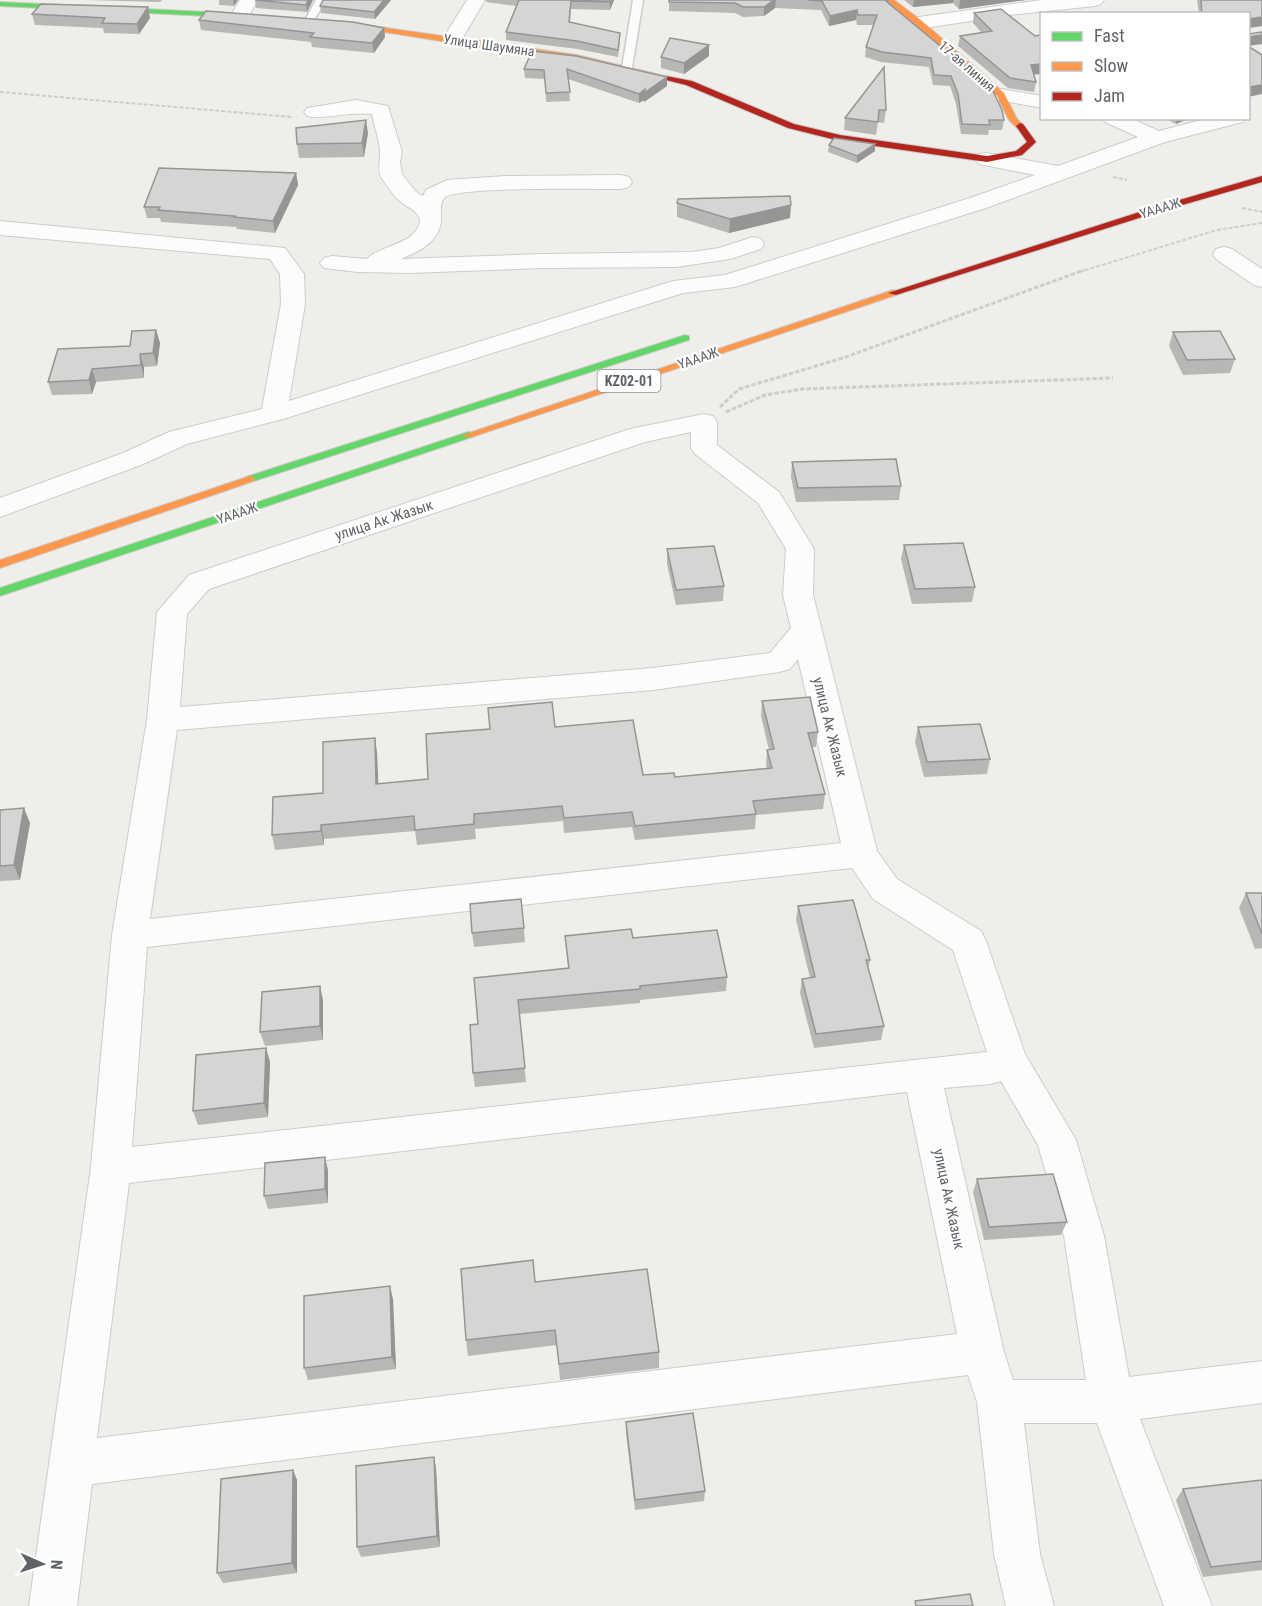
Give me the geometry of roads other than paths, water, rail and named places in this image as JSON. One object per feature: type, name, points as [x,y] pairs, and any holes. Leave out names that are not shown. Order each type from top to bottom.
[{"type":"main road","name":"17-ая линия","points":[[889,0],[919,23],[1001,95],[1013,120],[1025,130],[1032,142]]},
{"type":"main road","points":[[6,2],[244,8],[263,17]]},
{"type":"main road","name":"Улица Шаумяна","points":[[304,19],[354,24],[577,57],[627,68],[689,83],[791,126],[814,132],[987,159],[1019,153],[1032,142]]},
{"type":"main road","name":"ҮАААЖ","points":[[0,592],[855,305],[1155,210],[1262,179]]},
{"type":"main road","name":"ҮАААЖ","points":[[0,564],[264,474],[699,333]]},
{"type":"street","points":[[452,40],[476,0]]},
{"type":"street","points":[[919,23],[1009,9],[1095,0]]},
{"type":"street","points":[[1001,95],[1040,102]]},
{"type":"street","points":[[314,112],[369,106],[381,110],[391,152],[389,162],[391,175],[408,197],[424,205],[428,211]]},
{"type":"street","points":[[1116,120],[1158,137]]},
{"type":"street","points":[[0,508],[132,459],[178,438],[274,414],[681,286],[728,282],[978,203],[1158,137],[1229,120]]},
{"type":"street","points":[[1032,142],[1063,171]]},
{"type":"street","points":[[987,159],[1063,171]]},
{"type":"street","points":[[292,274],[298,267],[378,259],[395,255],[410,247],[427,233],[428,211],[434,195],[447,188],[506,183],[621,182]]},
{"type":"street","points":[[0,228],[277,253],[292,274],[293,304],[274,414]]},
{"type":"street","points":[[332,263],[355,266],[447,266],[579,260],[677,261],[707,259],[753,244]]},
{"type":"street","points":[[1224,254],[1262,280]]},
{"type":"street","name":"улица Ак Жазык","points":[[53,1606],[111,1167],[130,935],[163,720],[172,612],[199,582],[639,435],[704,422],[704,448],[769,498],[800,549],[798,595],[861,854],[885,889],[968,941],[1008,1059],[1056,1140],[1078,1214],[1094,1290],[1111,1401]]},
{"type":"street","points":[[163,720],[652,679],[779,662],[807,629]]},
{"type":"street","points":[[130,935],[861,854]]},
{"type":"street","points":[[111,1167],[991,1068],[1008,1059]]},
{"type":"street","name":"улица Ак Жазык","points":[[922,1074],[982,1352],[999,1402],[1017,1554],[1029,1606]]},
{"type":"street","points":[[70,1464],[982,1352]]},
{"type":"street","points":[[999,1402],[1111,1401],[1262,1382]]},
{"type":"street","points":[[1111,1401],[1188,1606]]},
{"type":"lane","points":[[304,19],[321,0]]},
{"type":"lane","points":[[627,68],[638,0]]}]
